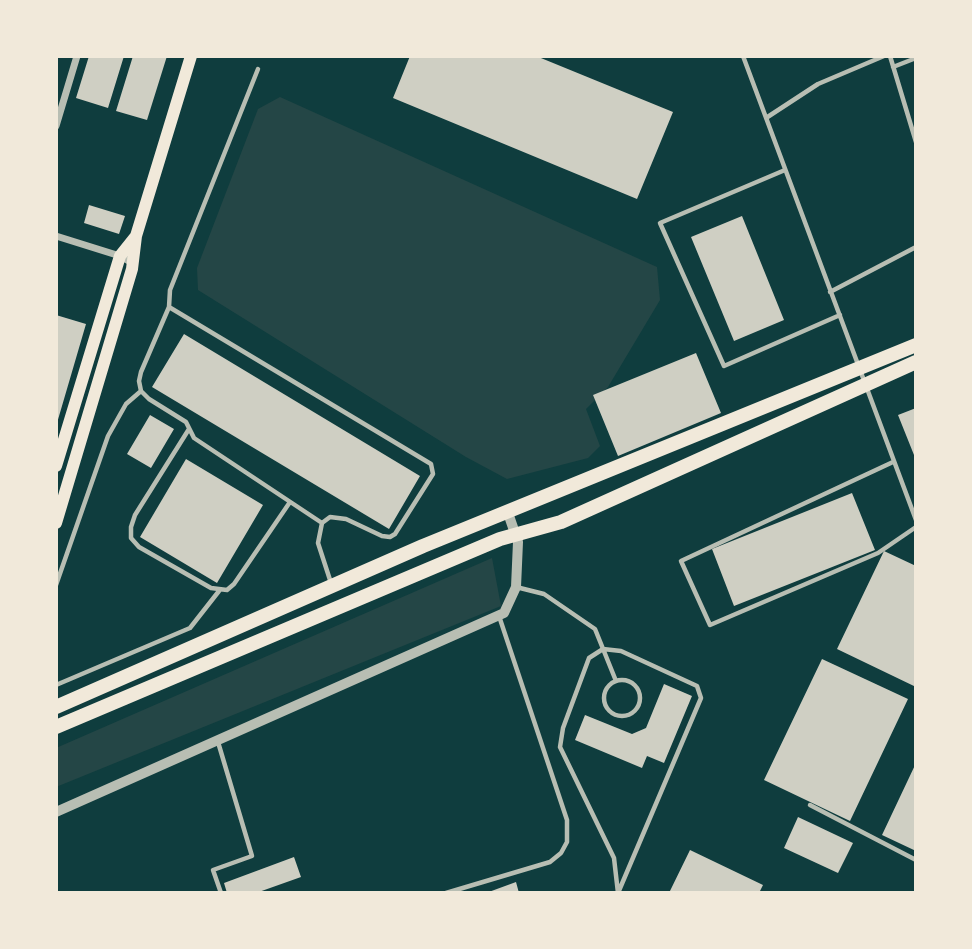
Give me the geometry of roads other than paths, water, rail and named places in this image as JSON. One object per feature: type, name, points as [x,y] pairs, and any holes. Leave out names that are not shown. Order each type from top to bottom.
[{"type":"main road","points":[[56,523],[134,264],[136,236],[191,56]]},
{"type":"main road","points":[[56,466],[120,256],[136,236]]},
{"type":"main road","points":[[56,707],[423,546],[916,345]]},
{"type":"main road","points":[[56,727],[500,539],[561,522],[916,362]]},
{"type":"street","points":[[56,126],[77,56]]},
{"type":"street","points":[[56,236],[120,256],[134,264]]},
{"type":"street","points":[[56,812],[504,612],[516,587],[517,542],[508,513]]},
{"type":"lane","points":[[743,56],[916,520]]},
{"type":"lane","points":[[766,118],[818,84],[884,56]]},
{"type":"lane","points":[[890,56],[916,142]]},
{"type":"lane","points":[[894,67],[916,58]]},
{"type":"lane","points":[[258,69],[170,290],[169,307],[139,381],[141,391],[179,417],[194,438],[322,523]]},
{"type":"lane","points":[[785,170],[660,223],[724,366],[840,315]]},
{"type":"lane","points":[[830,292],[916,247]]},
{"type":"lane","points":[[169,307],[431,464],[433,474],[395,534],[390,537],[382,536],[346,519],[330,517],[322,523],[318,543],[333,587]]},
{"type":"lane","points":[[56,585],[108,436],[126,404],[141,391]]},
{"type":"lane","points":[[189,429],[139,506],[131,527],[131,538],[139,547],[211,588],[227,590],[234,584],[290,502]]},
{"type":"lane","points":[[893,462],[681,561],[710,625],[878,553],[916,527]]},
{"type":"lane","points":[[516,587],[544,594],[595,629],[616,681]]},
{"type":"lane","points":[[56,685],[190,628],[219,591]]},
{"type":"lane","points":[[446,893],[550,862],[561,853],[567,842],[567,820],[498,615]]},
{"type":"lane","points":[[603,649],[621,651],[697,686],[701,698],[618,893],[614,858],[560,747],[563,728],[589,658],[603,649]]},
{"type":"lane","points":[[616,681],[634,684],[640,695],[638,707],[628,715],[610,712],[604,701],[606,689],[616,681]]},
{"type":"lane","points":[[218,741],[252,856],[213,870],[221,893]]},
{"type":"lane","points":[[810,805],[916,860]]}]
